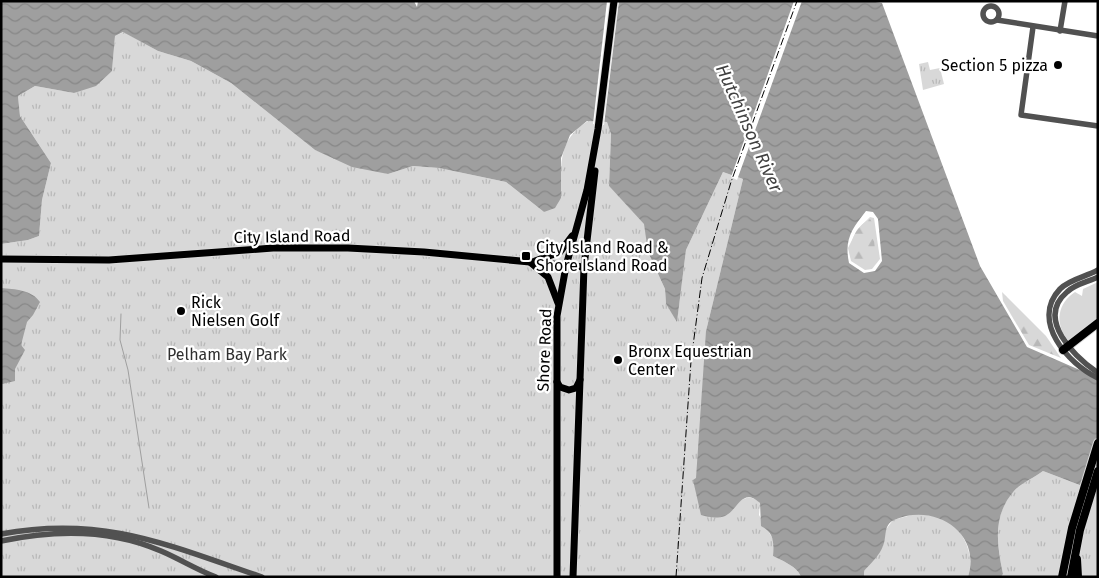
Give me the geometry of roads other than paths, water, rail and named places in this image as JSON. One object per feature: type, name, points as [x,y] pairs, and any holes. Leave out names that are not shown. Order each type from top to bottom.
[{"type":"highway","points":[[1065,348],[1098,323]]},
{"type":"highway","points":[[1062,577],[1098,443]]},
{"type":"highway","points":[[1078,577],[1076,529],[1098,471]]},
{"type":"highway","points":[[1071,577],[1076,548]]},
{"type":"main road","name":"Shore Road","points":[[557,577],[556,379],[558,306],[566,266],[587,190],[598,129],[614,1]]},
{"type":"main road","name":"Shore Road","points":[[574,577],[584,267],[598,154],[598,129]]},
{"type":"main road","points":[[529,262],[560,252],[575,233]]},
{"type":"main road","name":"City Island Road","points":[[1,259],[109,260],[273,248],[348,248],[399,250],[584,267]]},
{"type":"main road","points":[[529,262],[548,277],[558,306]]},
{"type":"main road","points":[[556,379],[560,387],[569,390],[576,388],[580,379]]},
{"type":"street","points":[[1060,31],[1065,1]]},
{"type":"street","points":[[997,20],[1098,36]]},
{"type":"street","points":[[1033,27],[1021,115],[1098,126]]},
{"type":"street","points":[[1098,270],[1066,285],[1053,300],[1050,311],[1051,326],[1065,348],[1078,366],[1098,378]]},
{"type":"street","points":[[1098,276],[1070,289],[1059,303],[1057,323],[1065,348],[1098,372]]},
{"type":"street","points":[[1,534],[62,527],[112,531],[152,540],[262,577]]},
{"type":"street","points":[[1,541],[54,534],[111,537],[152,547],[216,577]]},
{"type":"water","name":"Hutchinson River","points":[[1,1],[414,1],[417,7],[418,1],[869,1],[882,3],[980,266],[1027,347],[1098,378],[1098,492],[1043,471],[1017,488],[1002,510],[999,521],[998,542],[1003,574],[1001,577],[968,577],[970,561],[968,547],[961,534],[939,518],[909,515],[891,522],[887,528],[882,549],[864,571],[864,577],[801,577],[793,567],[773,556],[772,538],[761,526],[760,503],[754,498],[744,498],[725,516],[716,518],[701,515],[693,480],[696,478],[706,331],[743,179],[723,172],[686,250],[677,322],[666,304],[665,289],[648,252],[644,224],[609,186],[611,134],[607,122],[587,121],[570,135],[561,158],[561,198],[555,208],[544,212],[506,182],[439,168],[413,166],[388,174],[352,167],[315,150],[231,83],[191,61],[158,51],[123,32],[115,36],[112,71],[96,86],[74,93],[35,86],[18,96],[20,116],[51,163],[42,200],[39,236],[28,240],[1,244]],"holes":[[[866,211],[873,212],[878,219],[882,261],[875,271],[864,273],[849,263],[848,241],[853,229]]]},
{"type":"water","points":[[1,288],[28,293],[40,302],[27,322],[21,345],[25,350],[15,369],[15,381],[2,384]]},
{"type":"waterway","points":[[121,314],[120,340],[128,370],[149,508]]},
{"type":"railway","points":[[676,577],[691,361],[702,278],[731,182],[797,1]]},
{"type":"place","name":"Section 5 pizza","points":[[1058,65]]},
{"type":"place","name":"City Island Road & Shore Island Road","points":[[526,256]]},
{"type":"place","name":"Rick Nielsen Golf","points":[[181,311]]},
{"type":"place","name":"Bronx Equestrian Center","points":[[618,360]]},
{"type":"park label","name":"Pelham Bay Park","points":[[227,354]]}]
